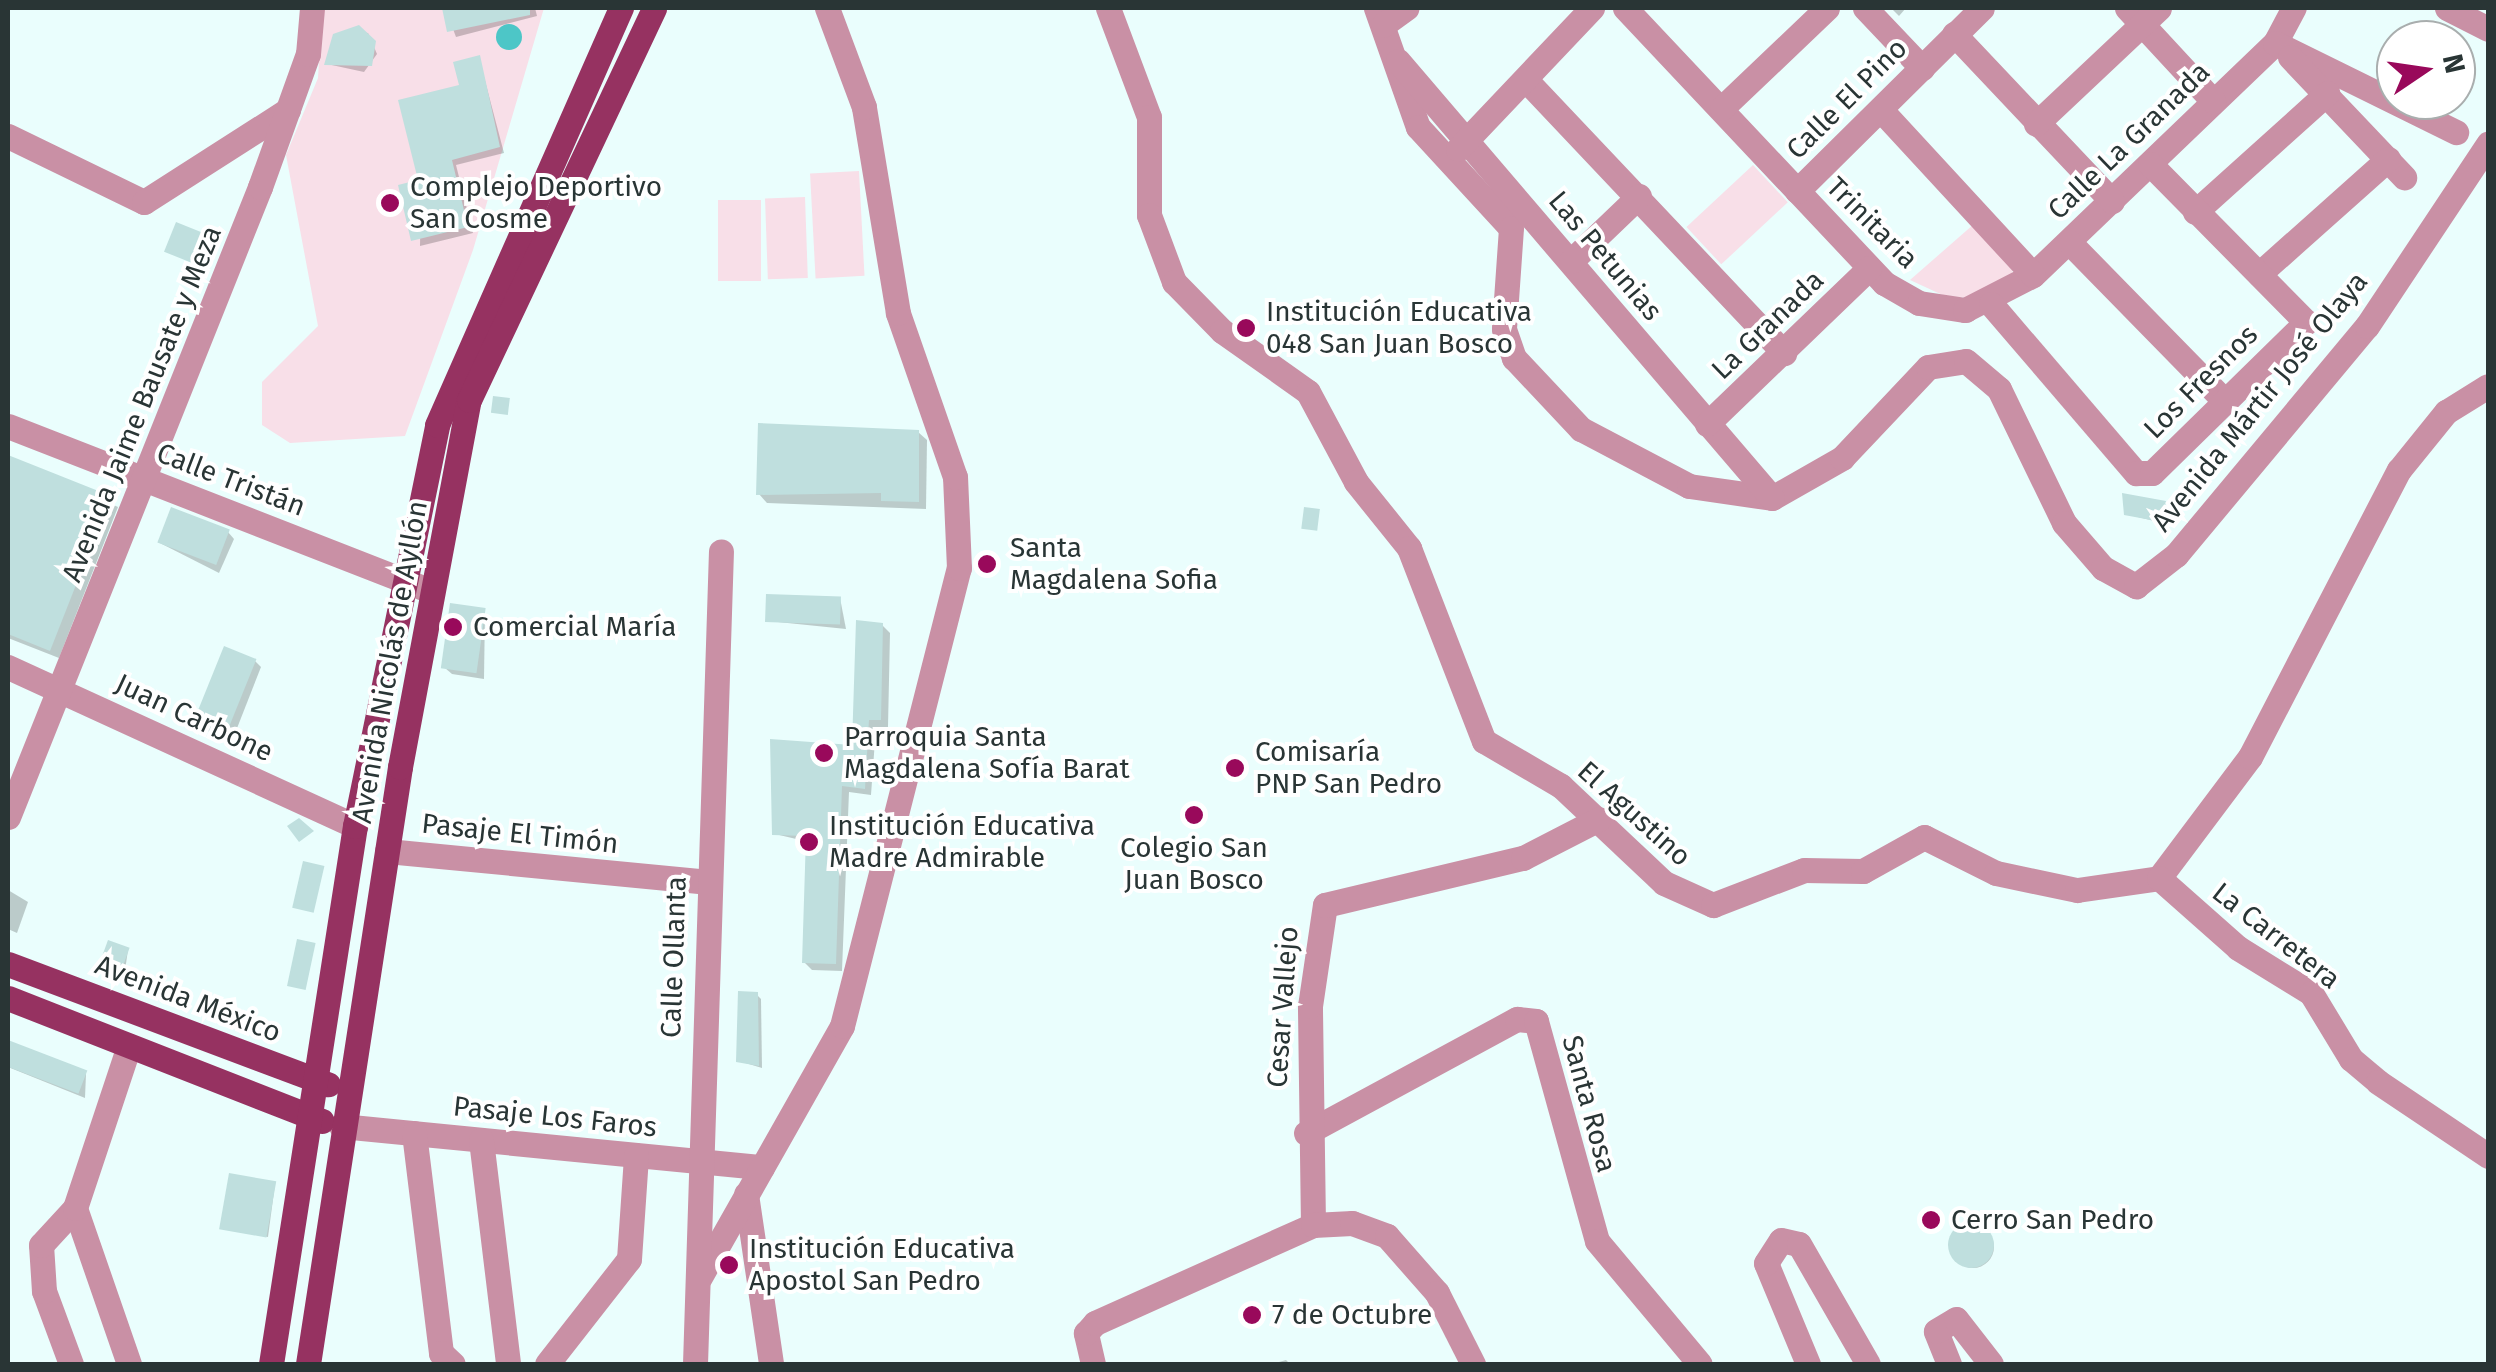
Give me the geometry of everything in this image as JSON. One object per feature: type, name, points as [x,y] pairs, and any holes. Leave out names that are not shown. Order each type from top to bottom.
[{"type":"main road","name":"Avenida Nicolás de Ayllón","points":[[270,1364],[354,826],[399,578],[437,424],[621,8]]},
{"type":"main road","name":"Avenida Nicolás de Ayllón","points":[[308,1364],[347,1090],[432,591],[469,400],[654,8]]},
{"type":"main road","name":"Avenida México","points":[[8,964],[347,1090]]},
{"type":"main road","points":[[8,998],[308,1117],[341,1126]]},
{"type":"street","name":"Avenida Jaime Bausate y Meza","points":[[8,817],[288,110],[312,8]]},
{"type":"street","points":[[700,1276],[842,1026],[946,639],[961,528],[950,458],[898,313],[864,107],[827,8]]},
{"type":"street","name":"El Agustino","points":[[1108,8],[1149,117],[1149,216],[1174,282],[1222,331],[1308,392],[1356,482],[1408,548],[1484,740],[1599,819],[1664,884],[1714,906],[1804,870],[1863,871],[1924,837],[1996,873],[2077,890],[2159,878]]},
{"type":"street","points":[[1406,8],[1380,16],[1418,127],[1444,162],[1511,228],[1504,329],[1540,388],[1581,429],[1659,472],[1738,499],[1772,498]]},
{"type":"street","points":[[1444,162],[1592,8]]},
{"type":"street","points":[[1722,108],[1827,8]]},
{"type":"street","points":[[1865,8],[1922,68]]},
{"type":"street","name":"Calle El Pino","points":[[1797,191],[1982,8]]},
{"type":"street","name":"Calle La Granada","points":[[1991,304],[2033,275],[2276,43],[2294,8]]},
{"type":"street","points":[[2447,8],[2488,30]]},
{"type":"street","name":"Trinitaria","points":[[1641,13],[1797,191],[1869,268],[1901,295],[1941,310],[1991,304]]},
{"type":"street","points":[[2036,124],[2142,13],[2212,101]]},
{"type":"street","points":[[1954,34],[2112,200]]},
{"type":"street","points":[[2150,164],[2260,274],[2396,168],[2276,43]]},
{"type":"street","points":[[2276,43],[2456,132]]},
{"type":"street","name":"Las Petunias","points":[[1392,53],[1772,498]]},
{"type":"street","points":[[1526,80],[1640,196],[1784,354]]},
{"type":"street","points":[[2195,212],[2327,92]]},
{"type":"street","points":[[8,136],[144,202],[288,110]]},
{"type":"street","points":[[1881,110],[2033,275]]},
{"type":"street","name":"Avenida Mártir José Olaya","points":[[1772,498],[1842,458],[1928,367],[1966,362],[1999,389],[2064,522],[2103,568],[2136,586],[2176,555],[2367,326],[2488,144]]},
{"type":"street","points":[[1571,260],[1640,196]]},
{"type":"street","points":[[2069,242],[2222,398]]},
{"type":"street","name":"La Granada","points":[[1707,424],[1869,268]]},
{"type":"street","name":"Los Fresnos","points":[[1991,304],[2136,474],[2152,473],[2222,398],[2306,322],[2260,274]]},
{"type":"street","points":[[2159,878],[2250,757],[2399,470],[2446,412],[2488,386]]},
{"type":"street","name":"Calle Tristán","points":[[8,426],[432,591]]},
{"type":"street","name":"Calle Ollanta","points":[[695,1364],[700,1276],[695,1161],[722,551]]},
{"type":"street","name":"Juan Carbone","points":[[8,667],[354,826]]},
{"type":"street","name":"Cesar Vallejo","points":[[1313,1225],[1306,1133],[1316,932],[1325,904],[1523,858],[1599,819]]},
{"type":"street","name":"Pasaje El Timón","points":[[387,851],[707,882]]},
{"type":"street","name":"La Carretera","points":[[2159,878],[2238,948],[2311,994],[2378,1082],[2488,1156]]},
{"type":"street","name":"Santa Rosa","points":[[1306,1133],[1517,1019],[1536,1021],[1597,1241],[1700,1364]]},
{"type":"street","points":[[71,1364],[39,1264],[41,1245],[75,1208],[129,1046]]},
{"type":"street","name":"Pasaje Los Faros","points":[[341,1126],[762,1167]]},
{"type":"street","points":[[414,1133],[449,1363]]},
{"type":"street","points":[[481,1140],[508,1364]]},
{"type":"street","points":[[547,1364],[628,1259],[636,1155]]},
{"type":"street","points":[[746,1194],[771,1364]]},
{"type":"street","points":[[75,1208],[129,1364]]},
{"type":"street","points":[[1093,1364],[1086,1333],[1095,1324],[1313,1225],[1364,1224],[1387,1236],[1437,1294],[1473,1364]]},
{"type":"street","points":[[1808,1364],[1766,1263],[1781,1240],[1799,1244],[1868,1364]]},
{"type":"street","points":[[1949,1364],[1936,1331],[1956,1319],[1991,1364]]},
{"type":"shaded area","name":"Complejo Deportivo San Cosme","points":[[322,8],[544,8],[473,250],[405,436],[290,443],[262,425],[262,382],[318,326],[286,155],[318,78]]},
{"type":"shaded area","points":[[1753,165],[1788,202],[1721,264],[1686,227]]},
{"type":"shaded area","points":[[859,171],[864,276],[816,278],[810,174]]},
{"type":"shaded area","points":[[805,197],[808,278],[768,279],[765,198]]},
{"type":"shaded area","points":[[718,200],[761,200],[761,281],[718,281]]},
{"type":"shaded area","points":[[1974,224],[2010,261],[2014,278],[1995,296],[1949,298],[1910,280]]},
{"type":"water","points":[[509,24],[518,28],[522,37],[518,46],[509,50],[500,46],[496,37],[500,28]]},
{"type":"building","points":[[442,8],[530,8],[530,15],[447,32]]},
{"type":"building","points":[[359,25],[376,41],[372,66],[324,65],[333,34]]},
{"type":"building","points":[[480,55],[500,147],[452,160],[468,227],[411,241],[398,185],[418,180],[398,100],[459,85],[453,62]]},
{"type":"building","points":[[176,222],[216,238],[204,268],[164,252]]},
{"type":"building","points":[[493,396],[510,398],[508,415],[491,413]]},
{"type":"building","points":[[758,423],[919,430],[919,502],[881,501],[881,493],[756,495]]},
{"type":"building","points":[[8,455],[111,496],[50,651],[8,634]]},
{"type":"building","points":[[2122,493],[2166,501],[2162,522],[2124,515]]},
{"type":"building","points":[[171,507],[230,530],[216,565],[157,542]]},
{"type":"building","points":[[1304,507],[1320,509],[1317,531],[1301,529]]},
{"type":"building","points":[[766,594],[841,597],[840,625],[765,622]]},
{"type":"building","points":[[450,603],[486,608],[476,673],[441,668]]},
{"type":"building","points":[[856,620],[883,623],[881,720],[869,720],[865,789],[842,786],[836,964],[802,963],[806,836],[772,835],[770,739],[852,745]]},
{"type":"building","points":[[224,646],[256,659],[225,736],[193,723]]},
{"type":"building","points":[[299,818],[314,831],[299,842],[287,826]]},
{"type":"building","points":[[303,861],[324,866],[314,913],[292,908]]},
{"type":"building","points":[[297,939],[316,943],[306,990],[287,986]]},
{"type":"building","points":[[108,940],[130,948],[120,975],[98,967]]},
{"type":"building","points":[[738,991],[758,992],[759,1066],[736,1062]]},
{"type":"building","points":[[8,1040],[87,1070],[78,1094],[8,1067]]},
{"type":"building","points":[[229,1173],[276,1181],[266,1237],[219,1229]]},
{"type":"building","points":[[1971,1222],[1987,1229],[1994,1245],[1987,1261],[1971,1268],[1955,1261],[1948,1245],[1955,1229]]},
{"type":"place","name":"Complejo Deportivo San Cosme","points":[[390,203]]},
{"type":"place","name":"Institución Educativa 048 San Juan Bosco","points":[[1246,328]]},
{"type":"place","name":"Santa Magdalena Sofia","points":[[987,564]]},
{"type":"place","name":"Comercial María","points":[[453,627]]},
{"type":"place","name":"Parroquia Santa Magdalena Sofía Barat","points":[[824,753]]},
{"type":"place","name":"Comisaría PNP San Pedro","points":[[1235,768]]},
{"type":"place","name":"Colegio San Juan Bosco","points":[[1194,815]]},
{"type":"place","name":"Institución Educativa Madre Admirable","points":[[809,842]]},
{"type":"place","name":"Cerro San Pedro","points":[[1931,1220]]},
{"type":"place","name":"Institución Educativa Apostol San Pedro","points":[[729,1265]]},
{"type":"place","name":"7 de Octubre","points":[[1252,1315]]}]
